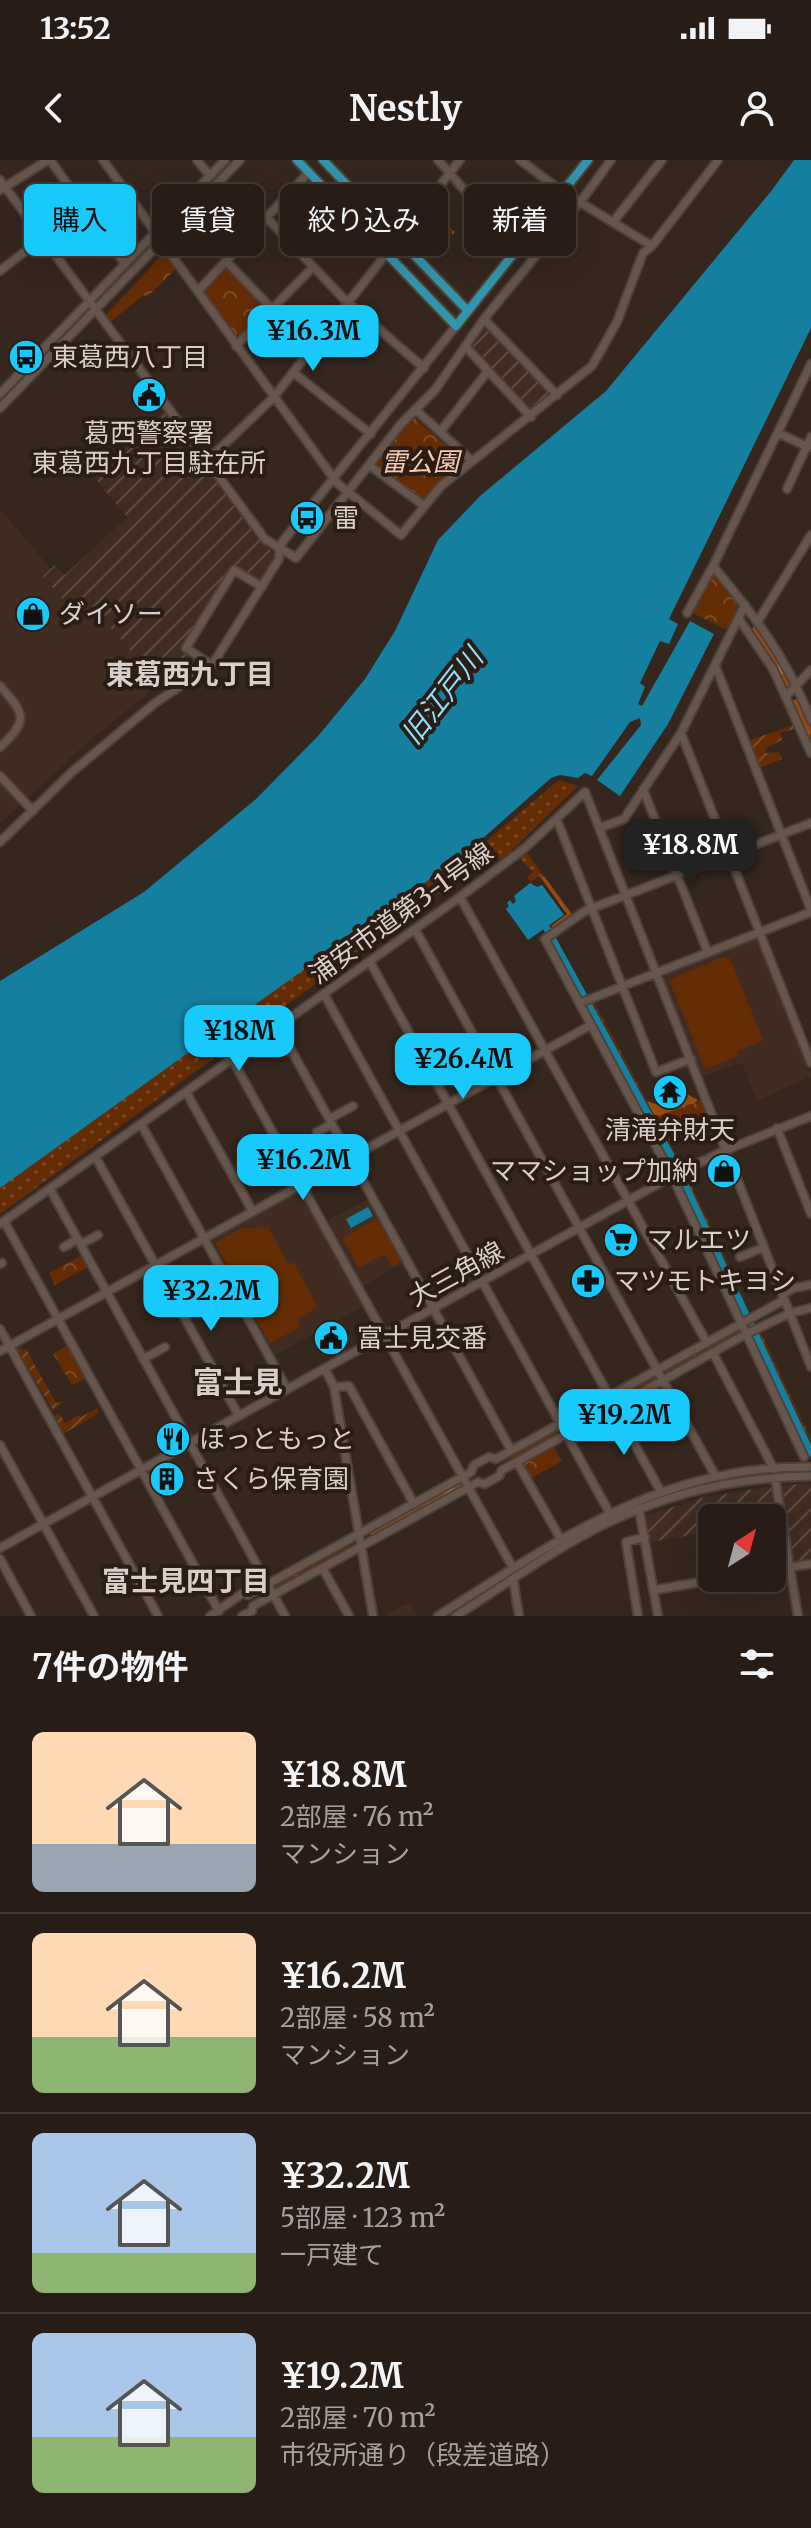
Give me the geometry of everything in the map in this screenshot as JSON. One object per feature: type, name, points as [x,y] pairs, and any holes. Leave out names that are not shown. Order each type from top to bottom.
[{"type":"main road","points":[[297,160],[321,184]]},
{"type":"main road","points":[[323,160],[346,184]]},
{"type":"main road","points":[[569,184],[587,160]]},
{"type":"main road","points":[[390,256],[456,326],[512,256]]},
{"type":"main road","points":[[415,256],[468,311]]},
{"type":"street","points":[[24,215],[2,186],[49,160],[125,264]]},
{"type":"street","points":[[103,160],[152,228]]},
{"type":"street","points":[[197,160],[210,176]]},
{"type":"street","points":[[202,184],[225,160]]},
{"type":"street","points":[[217,184],[240,160]]},
{"type":"street","points":[[438,160],[464,190]]},
{"type":"street","points":[[440,184],[460,160]]},
{"type":"street","points":[[520,160],[552,184]]},
{"type":"street","points":[[576,207],[611,160]]},
{"type":"street","points":[[614,221],[662,160]]},
{"type":"street","points":[[172,256],[334,480],[347,494],[401,535],[423,505],[471,460],[531,417],[592,366],[617,322],[643,253],[652,246],[718,160]]},
{"type":"street","points":[[198,291],[309,172]]},
{"type":"street","points":[[576,198],[652,246]]},
{"type":"street","points":[[267,218],[348,303],[424,368]]},
{"type":"street","points":[[0,394],[152,235]]},
{"type":"street","points":[[0,271],[24,252]]},
{"type":"street","points":[[0,408],[152,252]]},
{"type":"street","points":[[55,256],[265,539],[296,558],[369,465],[435,390],[484,319],[535,256]]},
{"type":"street","points":[[207,461],[273,398],[385,256]]},
{"type":"street","points":[[226,261],[272,309]]},
{"type":"street","points":[[236,346],[313,267]]},
{"type":"street","points":[[484,319],[557,395]]},
{"type":"street","points":[[0,842],[72,772],[155,703],[212,665],[279,559],[279,548],[456,326]]},
{"type":"street","points":[[465,346],[531,417]]},
{"type":"street","points":[[687,613],[811,364]]},
{"type":"street","points":[[440,432],[488,371]]},
{"type":"street","points":[[294,373],[371,434]]},
{"type":"street","points":[[398,401],[471,460]]},
{"type":"street","points":[[778,433],[809,447]]},
{"type":"street","points":[[787,489],[811,437]]},
{"type":"street","points":[[369,465],[423,505]]},
{"type":"street","points":[[758,621],[811,535]]},
{"type":"street","points":[[713,566],[777,647],[811,720]]},
{"type":"street","points":[[212,665],[186,648],[234,570],[262,587]]},
{"type":"street","points":[[745,605],[681,733],[624,819],[599,828],[811,1367]]},
{"type":"street","points":[[739,619],[787,695],[811,753]]},
{"type":"street","points":[[580,1003],[811,911],[715,665]]},
{"type":"street","points":[[787,695],[811,670]]},
{"type":"street","points":[[0,686],[18,706],[22,718],[16,732],[0,747]]},
{"type":"street","points":[[681,733],[811,1063]]},
{"type":"street","points":[[0,776],[33,811]]},
{"type":"street","points":[[643,789],[708,953]]},
{"type":"street","name":"浦安市道第3-1号線","points":[[2,1223],[460,897],[525,848],[585,792],[599,828]]},
{"type":"street","points":[[557,820],[656,1072],[691,1059]]},
{"type":"street","points":[[804,1457],[677,1174],[545,939],[592,909],[811,823]]},
{"type":"street","points":[[460,897],[707,1343]]},
{"type":"street","points":[[415,929],[716,1477]]},
{"type":"street","points":[[370,962],[609,1396]]},
{"type":"street","points":[[324,994],[609,1512]]},
{"type":"street","points":[[0,1351],[591,1025]]},
{"type":"street","points":[[278,1026],[511,1450]]},
{"type":"street","points":[[232,1059],[513,1568]]},
{"type":"street","points":[[186,1092],[253,1212]]},
{"type":"street","points":[[317,1132],[353,1106]]},
{"type":"street","name":"大三角線","points":[[0,1548],[677,1174],[726,1150],[811,1116]]},
{"type":"street","points":[[141,1124],[287,1389]]},
{"type":"street","points":[[777,1128],[811,1214]]},
{"type":"street","points":[[95,1156],[239,1416]]},
{"type":"street","points":[[50,1189],[285,1616]]},
{"type":"street","points":[[2,1223],[219,1611]]},
{"type":"street","points":[[64,1247],[98,1235]]},
{"type":"street","points":[[740,1257],[764,1247]]},
{"type":"street","points":[[210,1616],[226,1602],[243,1593],[248,1595],[463,1477],[471,1472],[474,1465],[489,1457],[496,1459],[753,1319],[793,1288],[811,1285]]},
{"type":"street","points":[[181,1312],[196,1304]]},
{"type":"street","points":[[242,1616],[252,1611],[253,1606],[478,1482],[485,1484],[566,1434],[758,1328],[790,1313],[811,1308]]},
{"type":"street","points":[[0,1329],[158,1616]]},
{"type":"street","points":[[143,1359],[165,1347]]},
{"type":"street","points":[[713,1353],[774,1469]]},
{"type":"street","points":[[325,1369],[334,1387],[373,1616]]},
{"type":"street","points":[[334,1387],[349,1386],[414,1504]]},
{"type":"street","points":[[614,1407],[661,1492]]},
{"type":"street","points":[[0,1445],[94,1616]]},
{"type":"street","points":[[517,1462],[560,1538]]},
{"type":"street","points":[[438,1616],[560,1538],[609,1512],[661,1492],[716,1477],[811,1467]]},
{"type":"street","points":[[456,1616],[567,1545],[639,1509],[704,1489],[811,1476]]},
{"type":"street","points":[[775,1478],[798,1616]]},
{"type":"street","points":[[639,1509],[658,1616]]},
{"type":"street","points":[[638,1616],[626,1542],[645,1537]]},
{"type":"street","points":[[0,1559],[31,1616]]},
{"type":"street","points":[[786,1568],[811,1564]]},
{"type":"street","points":[[323,1569],[349,1616]]},
{"type":"street","points":[[513,1579],[519,1616]]},
{"type":"street","points":[[654,1590],[698,1582]]},
{"type":"shaded area","points":[[483,324],[552,394],[531,411],[470,347],[470,342]]},
{"type":"shaded area","points":[[165,411],[261,541],[275,555],[258,582],[232,567],[181,649],[202,662],[160,684],[84,597],[76,602],[69,594],[63,599],[43,576],[55,565],[65,575],[127,517],[93,476]]},
{"type":"shaded area","points":[[0,509],[51,569],[44,576],[63,599],[69,594],[84,596],[160,684],[90,740],[0,823]]},
{"type":"shaded area","points":[[758,939],[811,1076],[757,1101],[743,1065],[737,1064],[703,1077],[662,975]]},
{"type":"shaded area","points":[[300,1189],[362,1307],[328,1326],[329,1330],[319,1336],[317,1332],[275,1355],[211,1238]]},
{"type":"shaded area","points":[[368,1199],[404,1263],[363,1286],[328,1220]]},
{"type":"shaded area","points":[[811,1483],[811,1562],[793,1562],[786,1504],[783,1504],[780,1486]]},
{"type":"shaded area","points":[[773,1486],[776,1504],[698,1504],[698,1534],[650,1542],[645,1516],[701,1498]]},
{"type":"shaded area","points":[[411,1602],[418,1616],[387,1616],[386,1614]]},
{"type":"green space","points":[[161,256],[167,256],[177,268],[147,297],[144,295],[110,322],[105,316]]},
{"type":"green space","points":[[226,266],[265,304],[264,311],[242,336],[233,334],[202,291]]},
{"type":"green space","name":"雷公園","points":[[412,416],[464,461],[421,500],[374,462]]},
{"type":"green space","points":[[712,573],[741,604],[729,631],[691,612]]},
{"type":"green space","points":[[753,626],[757,626],[781,662],[792,686],[789,688],[752,631]]},
{"type":"green space","points":[[799,698],[811,728],[810,743],[792,701]]},
{"type":"green space","points":[[793,725],[794,729],[780,733],[782,740],[766,748],[766,753],[779,752],[782,759],[759,768],[748,741]]},
{"type":"green space","points":[[559,780],[578,786],[501,861],[485,842]]},
{"type":"green space","points":[[526,851],[544,876],[531,882],[527,877],[534,871],[519,856]]},
{"type":"green space","points":[[458,859],[469,872],[0,1214],[0,1182]]},
{"type":"green space","points":[[544,876],[574,917],[555,930],[551,926],[567,914],[541,878]]},
{"type":"green space","points":[[723,957],[730,958],[763,1040],[737,1052],[738,1056],[705,1069],[669,980]]},
{"type":"green space","points":[[592,1003],[679,1160],[679,1161]]},
{"type":"green space","points":[[586,1006],[672,1165],[585,1007]]},
{"type":"green space","points":[[437,1031],[445,1045],[425,1056],[417,1042]]},
{"type":"green space","points":[[687,1094],[698,1100],[662,1128],[647,1101],[670,1105]]},
{"type":"green space","points":[[701,1100],[710,1123],[668,1140],[656,1117]]},
{"type":"green space","points":[[691,1185],[752,1314],[689,1186]]},
{"type":"green space","points":[[377,1219],[402,1262],[393,1267],[385,1254],[359,1268],[342,1238]]},
{"type":"green space","points":[[268,1227],[288,1264],[293,1262],[318,1307],[297,1319],[301,1326],[270,1344],[215,1243],[242,1228]]},
{"type":"green space","points":[[82,1255],[88,1267],[55,1285],[49,1273]]},
{"type":"green space","points":[[738,1329],[741,1335],[668,1376],[663,1369]]},
{"type":"green space","points":[[759,1334],[811,1439],[811,1443]]},
{"type":"green space","points":[[68,1345],[86,1378],[72,1385],[53,1354]]},
{"type":"green space","points":[[20,1347],[22,1351],[26,1349],[56,1403],[65,1401],[53,1410],[17,1349]]},
{"type":"green space","points":[[656,1374],[659,1380],[569,1430],[565,1423]]},
{"type":"green space","points":[[97,1408],[99,1413],[63,1434],[54,1417],[59,1413],[65,1423]]},
{"type":"green space","points":[[556,1429],[559,1435],[513,1461],[509,1454]]},
{"type":"green space","points":[[553,1446],[562,1461],[530,1479],[521,1463]]},
{"type":"green space","points":[[460,1481],[464,1488],[371,1539],[370,1530]]},
{"type":"green space","points":[[349,1543],[351,1550],[277,1591],[273,1585]]},
{"type":"water","name":"旧江戸川","points":[[794,160],[811,160],[811,328],[669,619],[678,624],[669,644],[660,641],[640,683],[645,687],[638,704],[642,706],[690,621],[714,634],[668,724],[620,796],[597,780],[641,725],[640,718],[630,722],[592,776],[585,773],[578,778],[560,775],[551,778],[473,847],[486,861],[478,867],[474,862],[477,860],[469,851],[0,1188],[0,981],[144,892],[256,799],[319,735],[365,679],[395,631],[438,540],[480,496],[606,391]]},
{"type":"water","points":[[530,883],[537,887],[542,885],[564,915],[528,940],[506,909],[509,906],[507,903],[510,900],[513,904],[516,901],[514,896]]},
{"type":"water","points":[[368,1207],[373,1216],[351,1228],[346,1219]]},
{"type":"waterway","points":[[546,927],[674,1161],[811,1453]]},
{"type":"place","name":"東葛西八丁目","points":[[26,357]]},
{"type":"place","name":"葛西警察署 東葛西九丁目駐在所","points":[[149,395]]},
{"type":"place","name":"雷","points":[[307,518]]},
{"type":"place","name":"ダイソー","points":[[33,614]]},
{"type":"place","name":"清滝弁財天","points":[[670,1092]]},
{"type":"place","name":"ママショップ加納","points":[[724,1171]]},
{"type":"place","name":"マルエツ","points":[[621,1240]]},
{"type":"place","name":"マツモトキヨシ","points":[[588,1281]]},
{"type":"place","name":"富士見交番","points":[[331,1338]]},
{"type":"place","name":"ほっともっと","points":[[173,1439]]},
{"type":"place","name":"さくら保育園","points":[[167,1479]]},
{"type":"district","name":"東葛西九丁目","points":[[190,674]]},
{"type":"district","name":"富士見","points":[[238,1383]]},
{"type":"district","name":"富士見四丁目","points":[[186,1581]]}]
